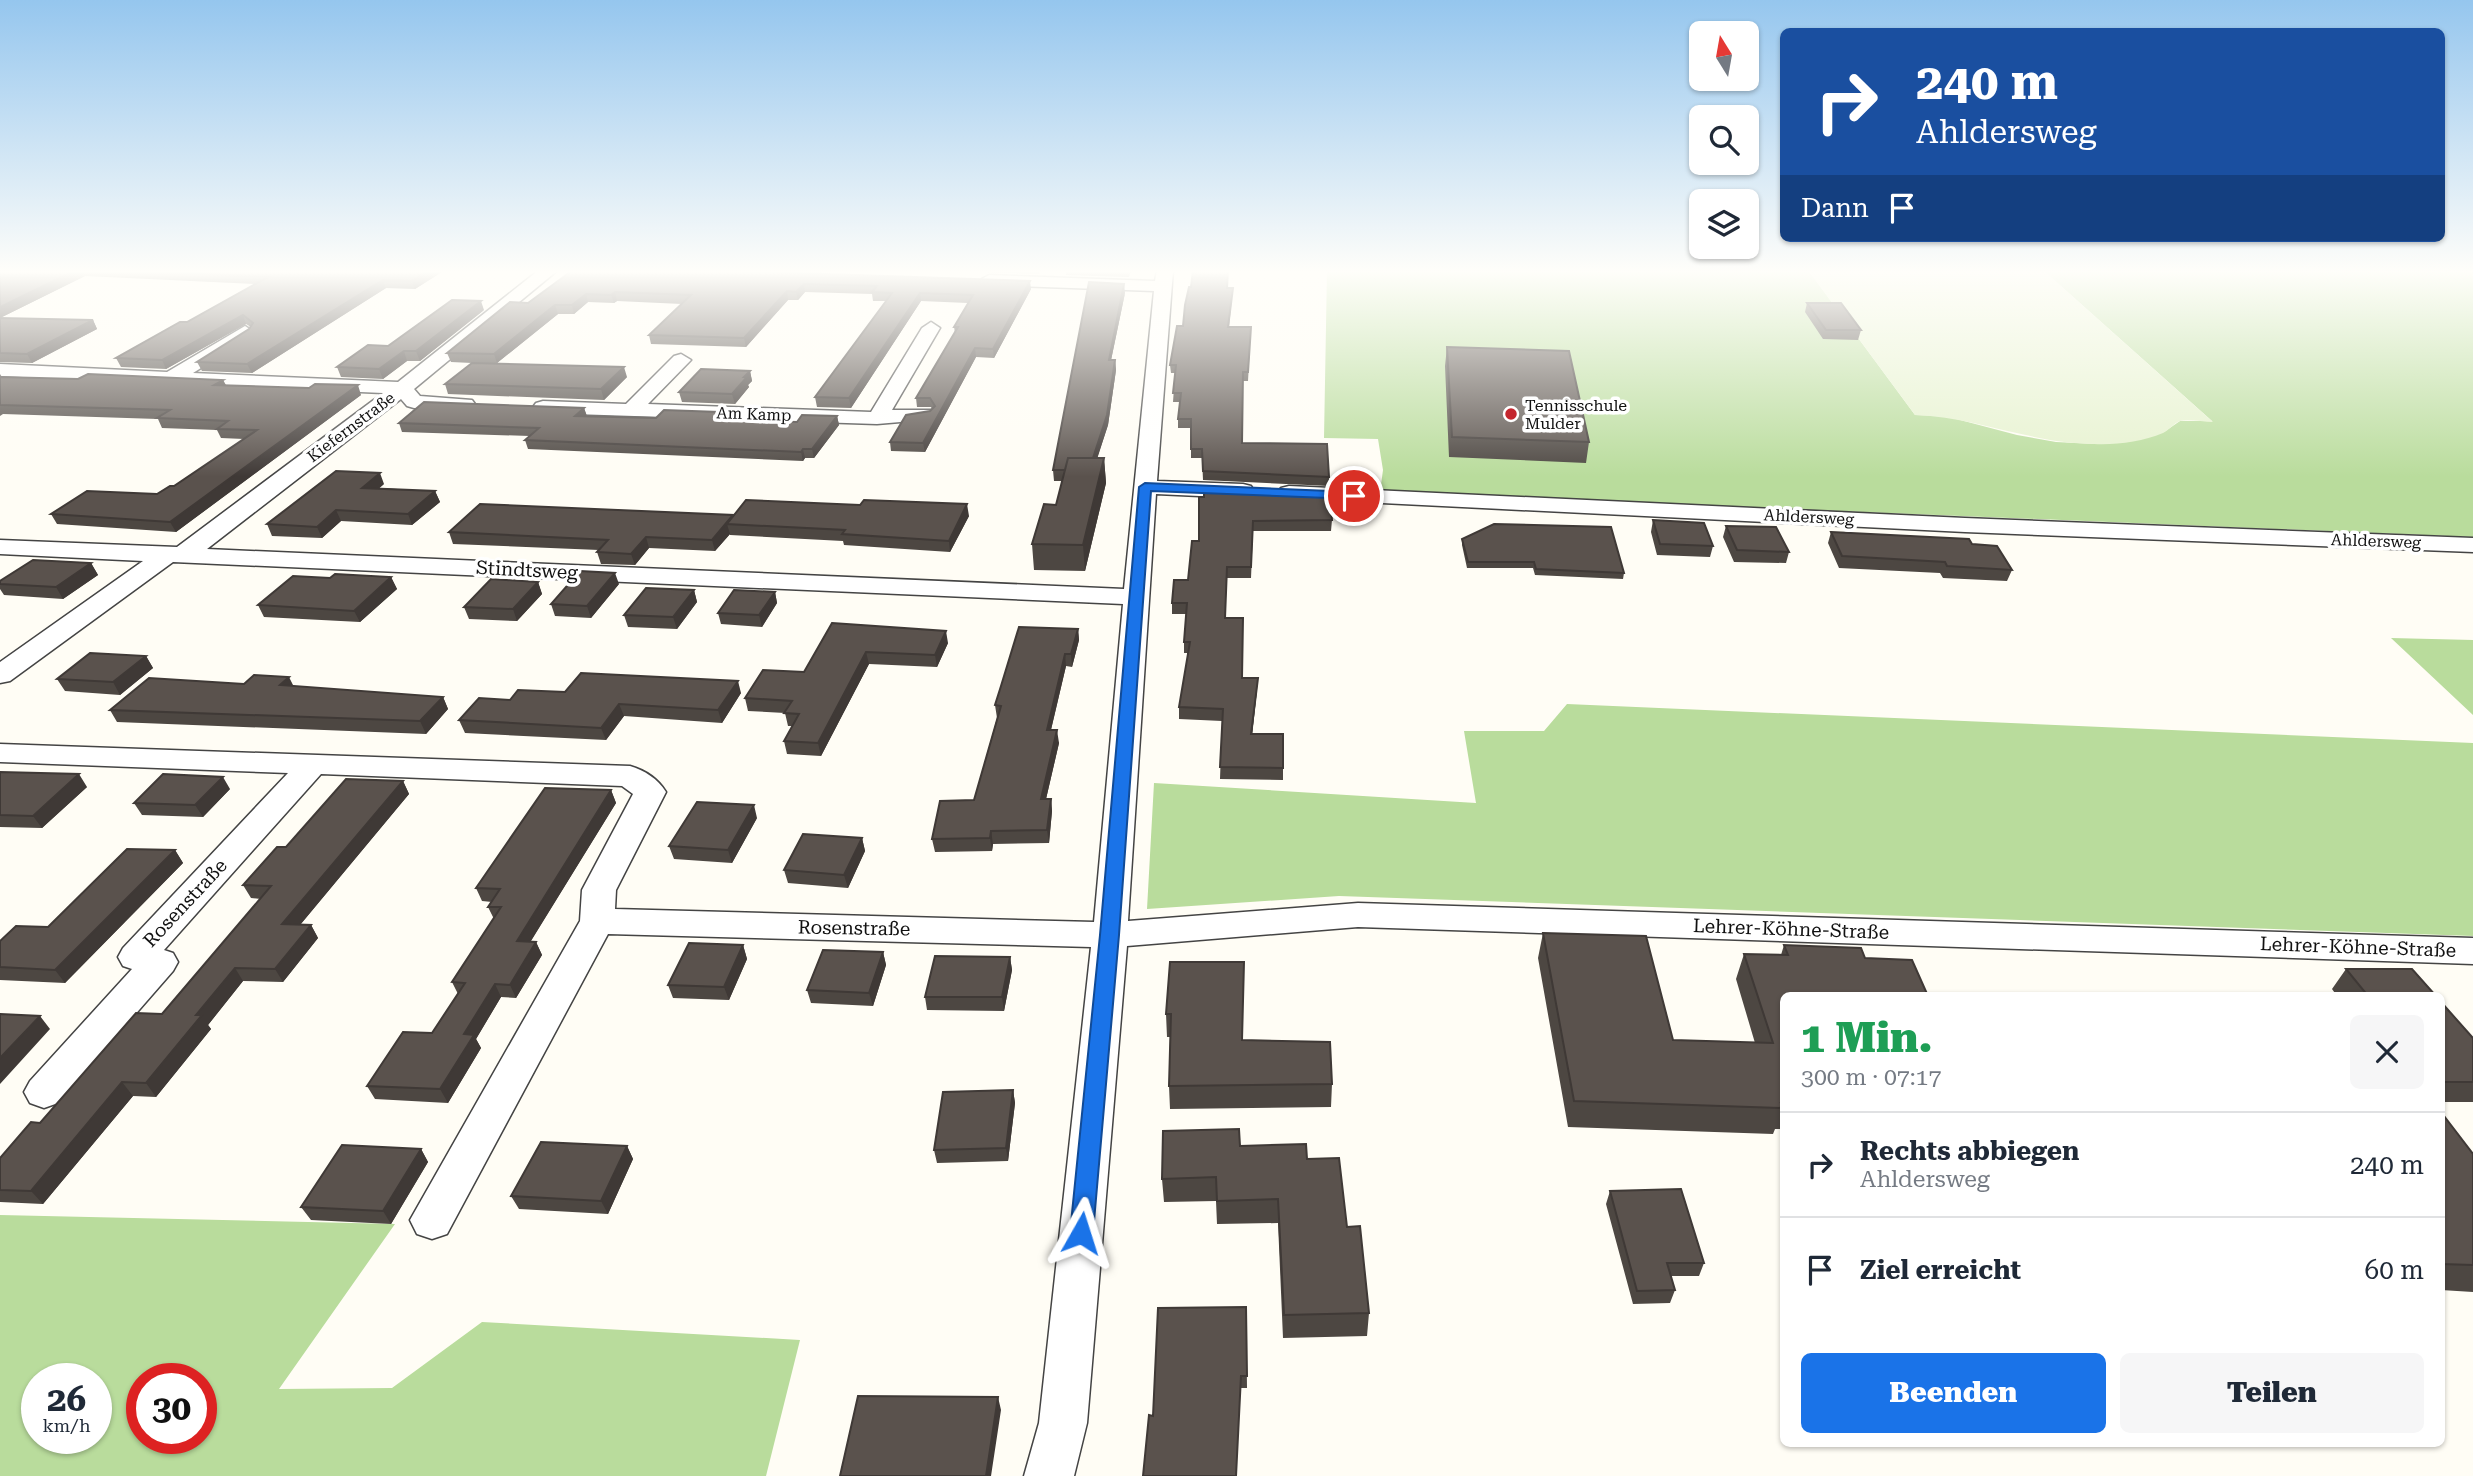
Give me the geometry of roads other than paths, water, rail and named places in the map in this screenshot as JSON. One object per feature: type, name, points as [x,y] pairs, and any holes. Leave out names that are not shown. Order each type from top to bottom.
[{"type":"street","points":[[172,377],[234,339]]},
{"type":"street","name":"Kiefernstraße","points":[[175,555],[403,388],[464,339]]},
{"type":"street","points":[[877,418],[924,339]]},
{"type":"street","points":[[1049,1476],[1063,1423],[1110,935],[1158,339]]},
{"type":"street","points":[[631,411],[681,360]]},
{"type":"street","points":[[0,370],[403,388],[414,402],[482,405]]},
{"type":"street","name":"Am Kamp","points":[[522,407],[877,418],[924,414]]},
{"type":"street","name":"Ahldersweg","points":[[1145,487],[2473,545]]},
{"type":"street","name":"Stindtsweg","points":[[0,547],[1138,597]]},
{"type":"street","points":[[0,675],[175,555]]},
{"type":"street","points":[[0,753],[630,776],[650,792],[599,890],[597,922],[432,1220]]},
{"type":"street","name":"Rosenstraße","points":[[44,1092],[160,962],[136,957],[313,765]]},
{"type":"street","name":"Lehrer-Köhne-Straße","points":[[1110,935],[1358,915],[2473,951]]},
{"type":"street","name":"Rosenstraße","points":[[597,922],[1110,935]]},
{"type":"street","points":[[1063,1423],[1071,1476]]},
{"type":"place","name":"Tennisschule Mulder","points":[[1511,414]]}]
